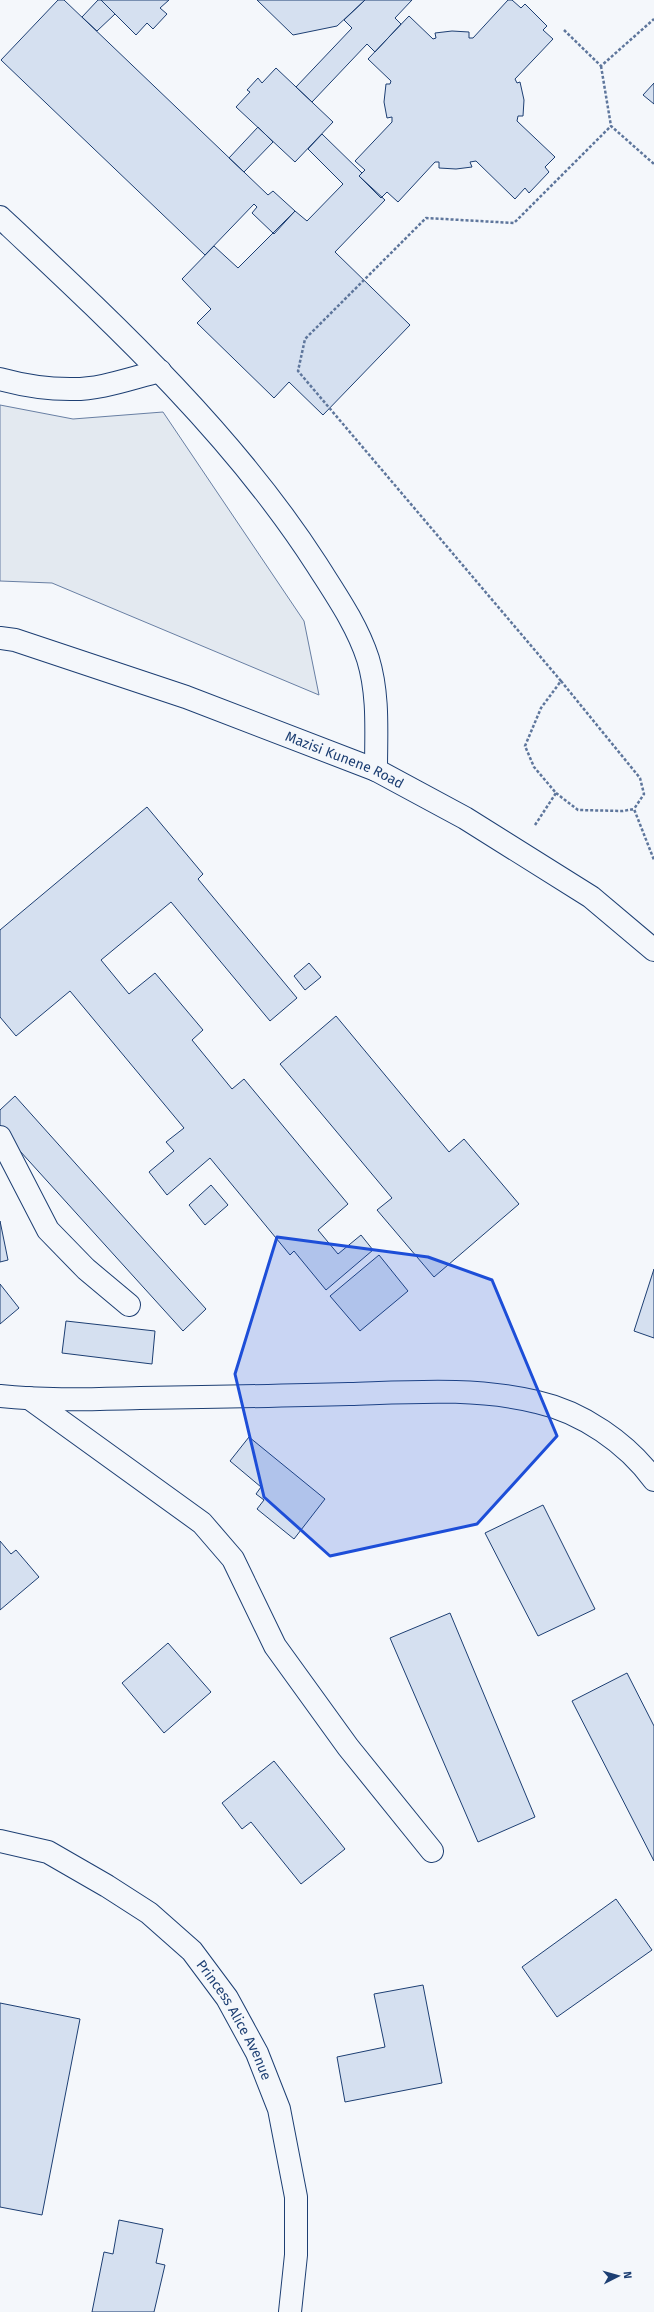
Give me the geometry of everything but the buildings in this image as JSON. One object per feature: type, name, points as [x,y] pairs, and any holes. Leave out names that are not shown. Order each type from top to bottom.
[{"type":"street","points":[[0,217],[160,371],[232,452],[291,525],[349,616],[368,660],[377,705],[376,770]]},
{"type":"street","points":[[0,379],[19,384],[71,389],[109,384],[160,371]]},
{"type":"street","name":"Mazisi Kunene Road","points":[[0,638],[15,640],[186,697],[376,770],[465,818],[591,897],[654,950]]},
{"type":"street","points":[[0,1137],[48,1230],[86,1269],[128,1305]]},
{"type":"street","points":[[0,1396],[29,1398],[281,1396],[402,1393],[490,1394],[537,1402],[573,1414],[600,1430],[642,1463],[654,1480]]},
{"type":"street","points":[[29,1398],[202,1523],[233,1559],[274,1646],[348,1747],[432,1852]]},
{"type":"street","name":"Princess Alice Avenue","points":[[0,1841],[48,1852],[107,1886],[149,1913],[192,1951],[227,1998],[257,2053],[278,2109],[296,2197],[296,2255],[290,2312]]},
{"type":"path","points":[[601,66],[654,19]]},
{"type":"path","points":[[564,30],[601,66],[611,126],[654,164]]},
{"type":"path","points":[[561,681],[542,708],[525,746],[534,768],[556,793],[578,810],[623,811],[634,809],[644,794],[640,778],[561,681],[298,371],[305,339],[426,218],[514,223],[611,126]]},
{"type":"path","points":[[518,851],[556,793]]},
{"type":"path","points":[[634,809],[654,860]]},
{"type":"highlighted area","points":[[277,1237],[428,1257],[492,1280],[557,1436],[477,1524],[330,1556],[264,1497],[235,1374]]},
{"type":"shaded area","points":[[0,405],[73,419],[163,412],[304,621],[319,695],[52,583],[0,581]]}]
